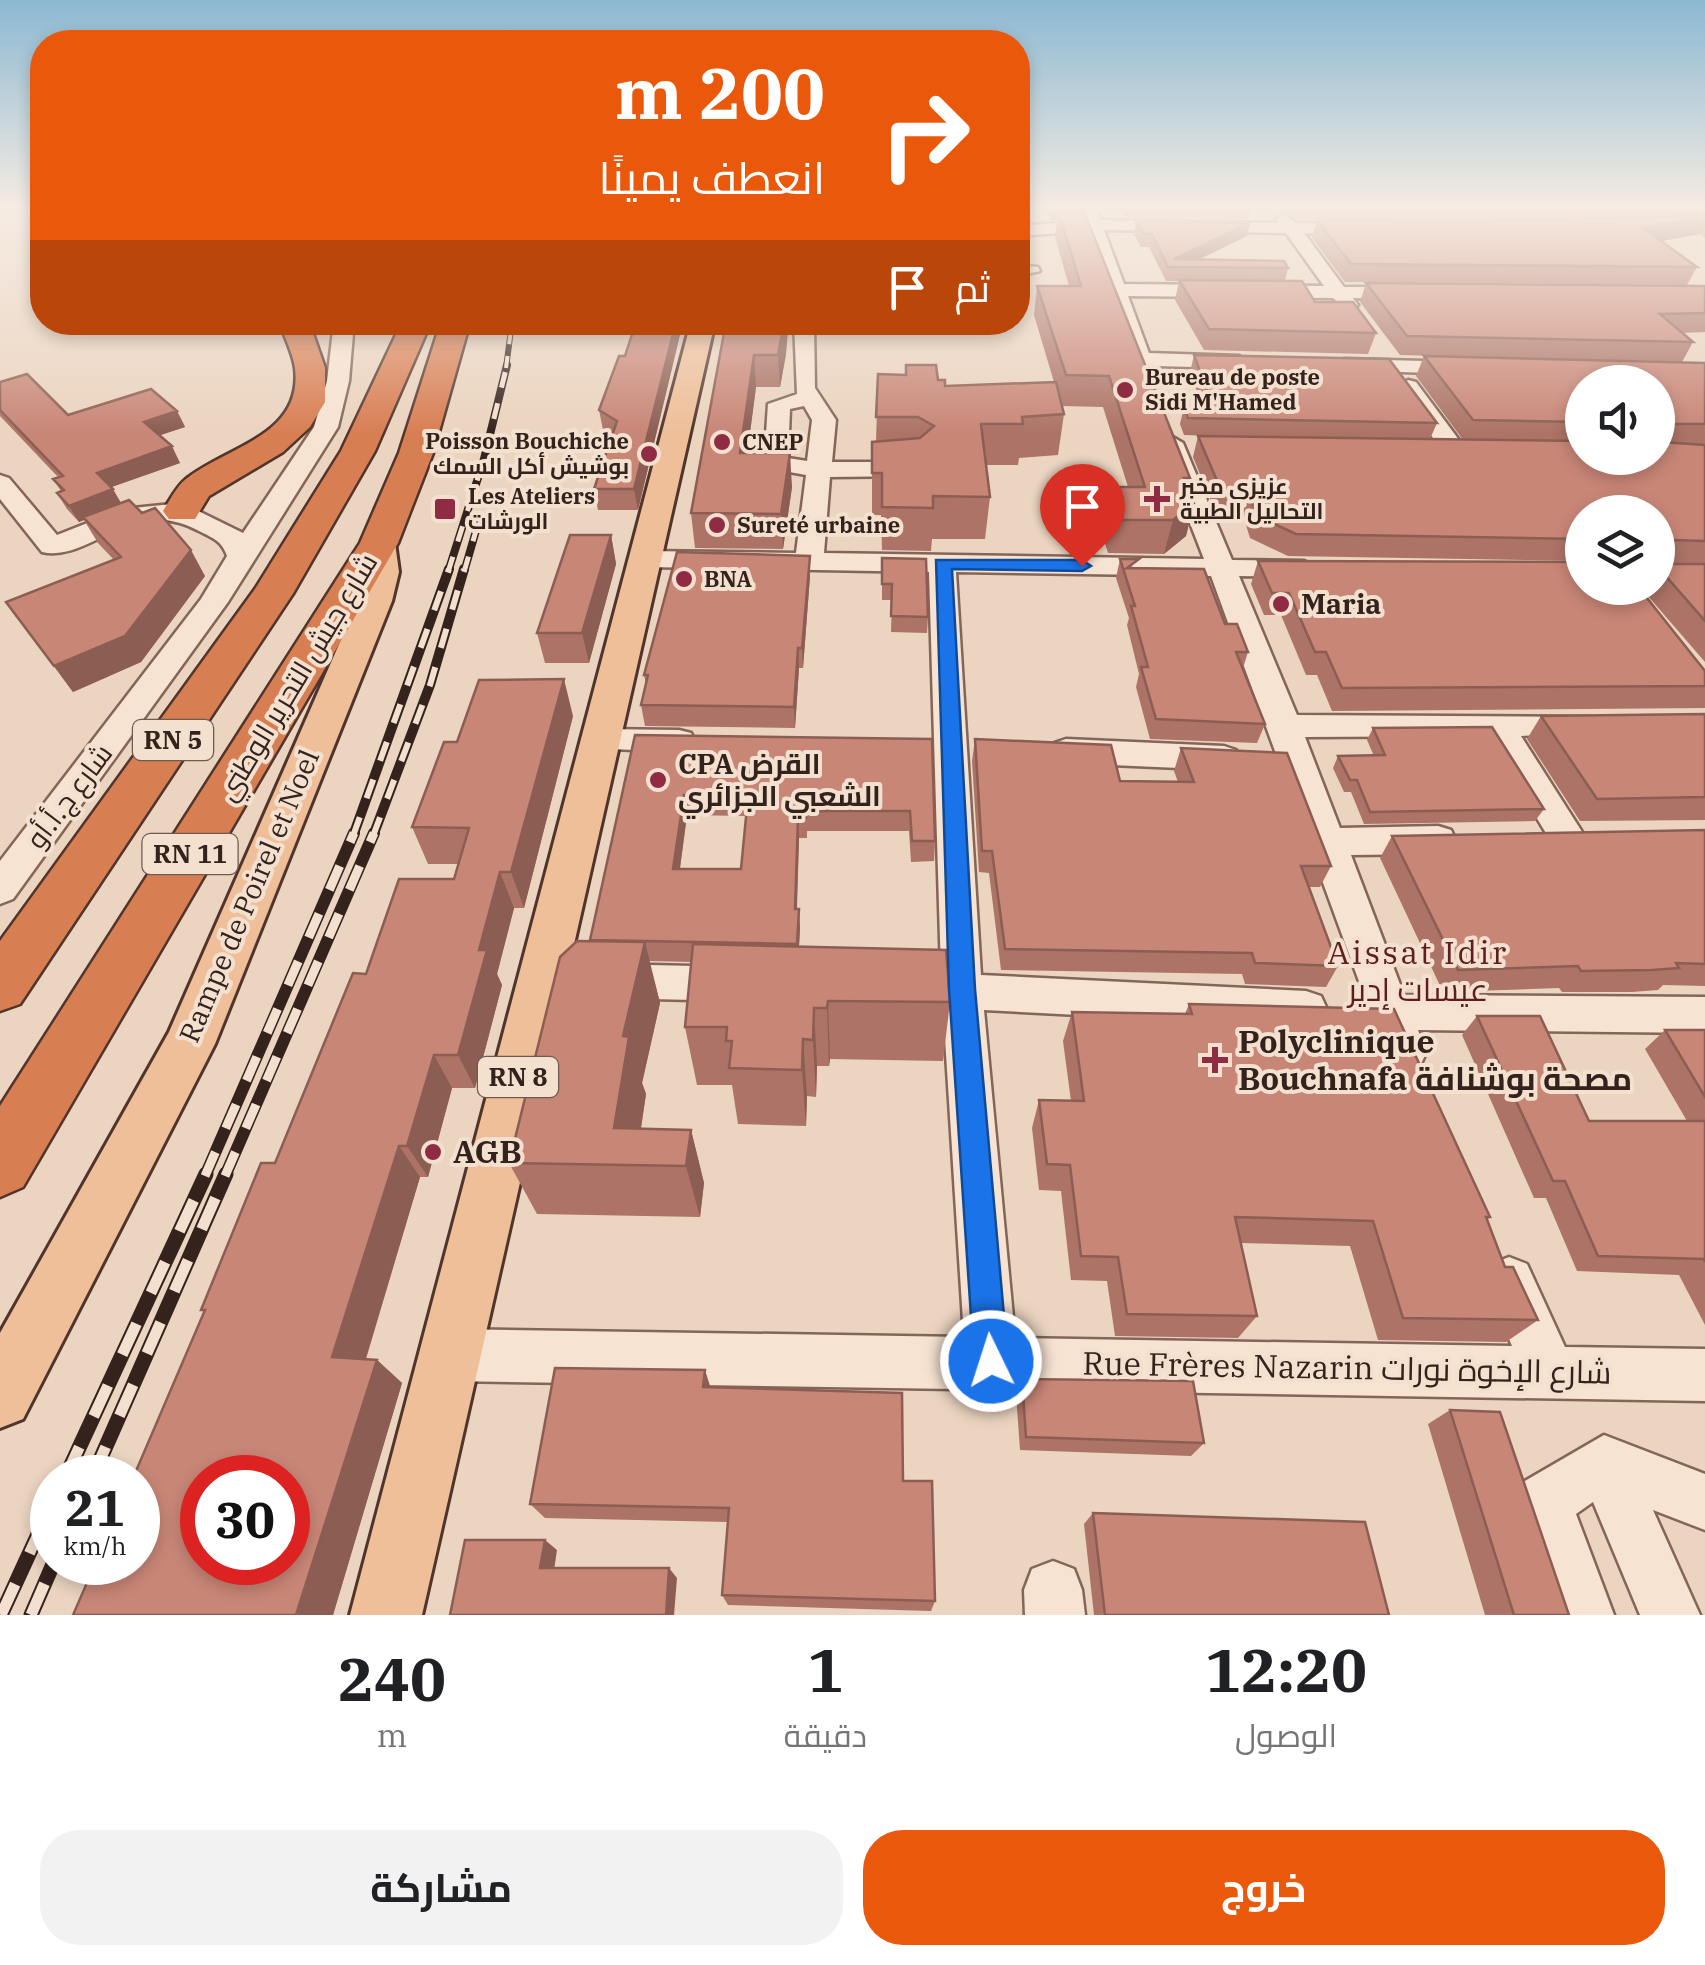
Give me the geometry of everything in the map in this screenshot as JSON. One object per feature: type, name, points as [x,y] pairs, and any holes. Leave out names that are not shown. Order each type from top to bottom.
[{"type":"highway","points":[[192,518],[199,488],[273,444],[301,416],[309,396],[309,370],[298,335]]},
{"type":"highway","name":"RN 5","points":[[0,987],[274,592],[358,451],[411,335]]},
{"type":"highway","name":"شارع جيش التحرير الوطني","points":[[0,1165],[379,543],[427,422],[452,335]]},
{"type":"main road","name":"RN 8","points":[[386,1615],[701,335]]},
{"type":"main road","name":"Rampe de Poirel et Noel","points":[[0,1396],[189,1044],[226,963],[375,600],[382,572],[379,543]]},
{"type":"street","points":[[1117,283],[1140,360],[1182,447],[1387,1013],[1420,1085]]},
{"type":"street","points":[[1332,283],[1465,453],[1418,452]]},
{"type":"street","points":[[1120,290],[1435,293]]},
{"type":"street","name":"شارع ج.أ.أو","points":[[0,889],[214,602],[326,427],[338,381],[343,335]]},
{"type":"street","points":[[804,335],[804,388],[824,420],[809,562]]},
{"type":"street","points":[[1140,360],[1257,362]]},
{"type":"street","points":[[1315,364],[1491,368]]},
{"type":"street","points":[[811,398],[779,404],[773,460],[817,470],[916,469]]},
{"type":"street","points":[[0,483],[52,546],[132,516],[248,516],[274,504]]},
{"type":"street","points":[[192,518],[234,539],[241,556]]},
{"type":"street","points":[[0,532],[31,521]]},
{"type":"street","points":[[648,549],[809,562],[1323,569]]},
{"type":"street","points":[[942,564],[962,989],[991,1361]]},
{"type":"street","points":[[1284,726],[1611,724]]},
{"type":"street","points":[[1498,727],[1568,838]]},
{"type":"street","points":[[601,740],[717,742]]},
{"type":"street","points":[[1026,749],[1295,761]]},
{"type":"street","points":[[1530,839],[1607,838]]},
{"type":"street","points":[[1324,842],[1474,840]]},
{"type":"street","points":[[542,979],[782,985]]},
{"type":"street","points":[[862,987],[1387,1013],[1705,1015]]},
{"type":"street","points":[[1493,1247],[1550,1372]]},
{"type":"street","name":"Rue Frères Nazarin شارع الإخوة نورات","points":[[450,1356],[991,1361],[1705,1375]]},
{"type":"street","points":[[1604,1463],[1705,1502]]},
{"type":"street","points":[[1584,1615],[1543,1502],[1604,1463]]},
{"type":"street","points":[[1604,1463],[1670,1615]]},
{"type":"building","points":[[1113,283],[1190,478],[1184,478],[1194,503],[1173,520],[1115,520],[1105,487],[1145,487],[1109,376],[1066,375],[1037,286]]},
{"type":"building","points":[[1181,283],[1303,283],[1315,302],[1353,302],[1376,333],[1209,329]]},
{"type":"building","points":[[1366,283],[1705,286],[1705,313],[1660,314],[1693,342],[1407,336]]},
{"type":"building","points":[[632,335],[673,335],[634,489],[594,489],[617,421],[599,410],[619,356],[625,356]]},
{"type":"building","points":[[724,335],[782,335],[778,355],[754,355],[740,453],[790,453],[781,514],[691,513]]},
{"type":"building","points":[[1194,355],[1389,359],[1437,423],[1188,418],[1184,407],[1213,407]]},
{"type":"building","points":[[1424,356],[1705,363],[1705,424],[1675,424],[1675,365],[1565,365],[1565,422],[1473,420]]},
{"type":"building","points":[[906,365],[936,365],[938,380],[945,380],[945,386],[1056,382],[1064,414],[1022,417],[1023,424],[981,424],[990,497],[933,496],[933,508],[882,507],[882,473],[872,473],[872,442],[920,438],[934,426],[918,417],[876,417],[878,374],[906,375]]},
{"type":"building","points":[[27,374],[68,415],[151,389],[177,411],[144,422],[172,446],[97,473],[113,489],[69,506],[57,493],[64,490],[53,479],[63,476],[0,410],[0,382]]},
{"type":"building","points":[[1198,436],[1565,441],[1565,475],[1675,475],[1675,443],[1705,445],[1705,541],[1675,540],[1675,495],[1565,495],[1565,539],[1296,534],[1257,516],[1248,490],[1221,490]]},
{"type":"building","points":[[129,500],[142,513],[155,508],[191,550],[125,636],[54,666],[6,602],[121,557],[83,517]]},
{"type":"building","points":[[570,535],[611,535],[582,633],[537,633]]},
{"type":"building","points":[[677,552],[810,556],[794,707],[641,705],[648,675],[644,675]]},
{"type":"building","points":[[882,558],[926,559],[928,617],[891,616],[892,584],[882,584]]},
{"type":"building","points":[[1120,559],[1139,559],[1127,568],[1204,569],[1225,624],[1237,624],[1248,652],[1236,652],[1265,724],[1156,719],[1141,667],[1148,667],[1131,606],[1135,606]]},
{"type":"building","points":[[1258,561],[1565,562],[1565,605],[1653,605],[1705,671],[1705,686],[1342,688],[1326,652],[1315,652],[1289,593],[1272,593]]},
{"type":"building","points":[[1675,564],[1705,564],[1705,621],[1675,587]]},
{"type":"building","points":[[564,679],[511,872],[500,872],[479,950],[487,950],[458,1055],[434,1055],[407,1146],[399,1146],[332,1357],[377,1360],[310,1571],[310,1455],[180,1455],[180,1585],[306,1585],[296,1615],[73,1615],[86,1585],[160,1585],[160,1455],[143,1455],[205,1310],[201,1310],[261,1163],[275,1163],[353,973],[366,974],[399,879],[454,879],[469,828],[412,827],[444,742],[457,742],[479,680]]},
{"type":"building","points":[[1705,714],[1705,797],[1597,799],[1541,716]]},
{"type":"building","points":[[1492,727],[1544,809],[1370,812],[1357,780],[1350,780],[1338,756],[1385,755],[1373,728]]},
{"type":"building","points":[[635,735],[932,739],[935,841],[912,841],[910,811],[806,811],[806,818],[798,818],[797,944],[590,940]],"holes":[[[684,795],[748,796],[741,869],[673,869]]]},
{"type":"building","points":[[975,739],[1111,745],[1120,781],[1194,782],[1181,748],[1287,753],[1331,866],[1301,866],[1338,966],[1255,963],[1252,953],[1005,949],[992,851],[982,851]]},
{"type":"building","points":[[1705,830],[1705,964],[1676,963],[1679,968],[1652,970],[1581,971],[1578,966],[1458,970],[1392,836]]},
{"type":"building","points":[[577,941],[645,942],[623,1036],[629,1037],[614,1128],[691,1130],[686,1166],[509,1163],[560,957]]},
{"type":"building","points":[[693,944],[946,950],[950,1002],[828,1001],[827,1008],[814,1008],[813,1040],[803,1039],[802,1070],[729,1068],[732,1041],[726,1041],[727,1027],[685,1027]]},
{"type":"building","points":[[1189,1004],[1394,1009],[1490,1217],[1486,1217],[1505,1267],[1513,1267],[1538,1320],[1403,1318],[1373,1221],[1235,1217],[1257,1316],[1127,1314],[1118,1257],[1081,1256],[1070,1165],[1047,1164],[1039,1100],[1084,1101],[1072,1012],[1192,1014]]},
{"type":"building","points":[[1477,1016],[1540,1016],[1589,1121],[1705,1121],[1705,1262],[1598,1256],[1565,1181],[1553,1181]]},
{"type":"building","points":[[1665,1030],[1705,1030],[1705,1097]]},
{"type":"building","points":[[555,1368],[705,1370],[703,1387],[902,1393],[903,1481],[932,1481],[935,1601],[722,1595],[729,1508],[530,1504]]},
{"type":"building","points":[[1022,1379],[1193,1381],[1204,1443],[1026,1437]]},
{"type":"building","points":[[1450,1410],[1500,1412],[1569,1615],[1514,1615]]},
{"type":"building","points":[[1093,1513],[1365,1522],[1389,1615],[1105,1615]]},
{"type":"building","points":[[465,1540],[545,1540],[540,1568],[669,1568],[666,1615],[450,1615]]},
{"type":"railway","points":[[506,368],[510,335]]},
{"type":"railway","points":[[449,570],[484,459],[507,365]]},
{"type":"railway","points":[[464,572],[480,517]]},
{"type":"railway","points":[[373,836],[430,685],[464,569]]},
{"type":"railway","points":[[353,836],[449,570]]},
{"type":"railway","points":[[205,1176],[354,833]]},
{"type":"railway","points":[[225,1176],[374,833]]},
{"type":"railway","points":[[76,1455],[206,1174]]},
{"type":"railway","points":[[102,1455],[226,1174]]},
{"type":"railway","points":[[1,1615],[30,1552]]},
{"type":"railway","points":[[31,1615],[44,1585]]},
{"type":"place","name":"Bureau de poste Sidi M'Hamed","points":[[1125,390]]},
{"type":"place","name":"CNEP","points":[[722,442]]},
{"type":"place","name":"Poisson Bouchiche بوشيش أكل السمك","points":[[649,454]]},
{"type":"place","name":"عزيزي مخبر التحاليل الطبية","points":[[1157,499]]},
{"type":"place","name":"Les Ateliers الورشات","points":[[445,509]]},
{"type":"place","name":"Sureté urbaine","points":[[717,525]]},
{"type":"place","name":"BNA","points":[[684,579]]},
{"type":"place","name":"Maria","points":[[1281,604]]},
{"type":"place","name":"CPA القرض الشعبي الجزائري","points":[[658,780]]},
{"type":"place","name":"Polyclinique Bouchnafa مصحة بوشنافة","points":[[1215,1060]]},
{"type":"place","name":"AGB","points":[[433,1152]]},
{"type":"district","name":"Aissat Idir عيسات إدير","points":[[1418,972]]},
{"type":"route","points":[[991,1361],[962,989],[942,564],[1082,566]]}]
